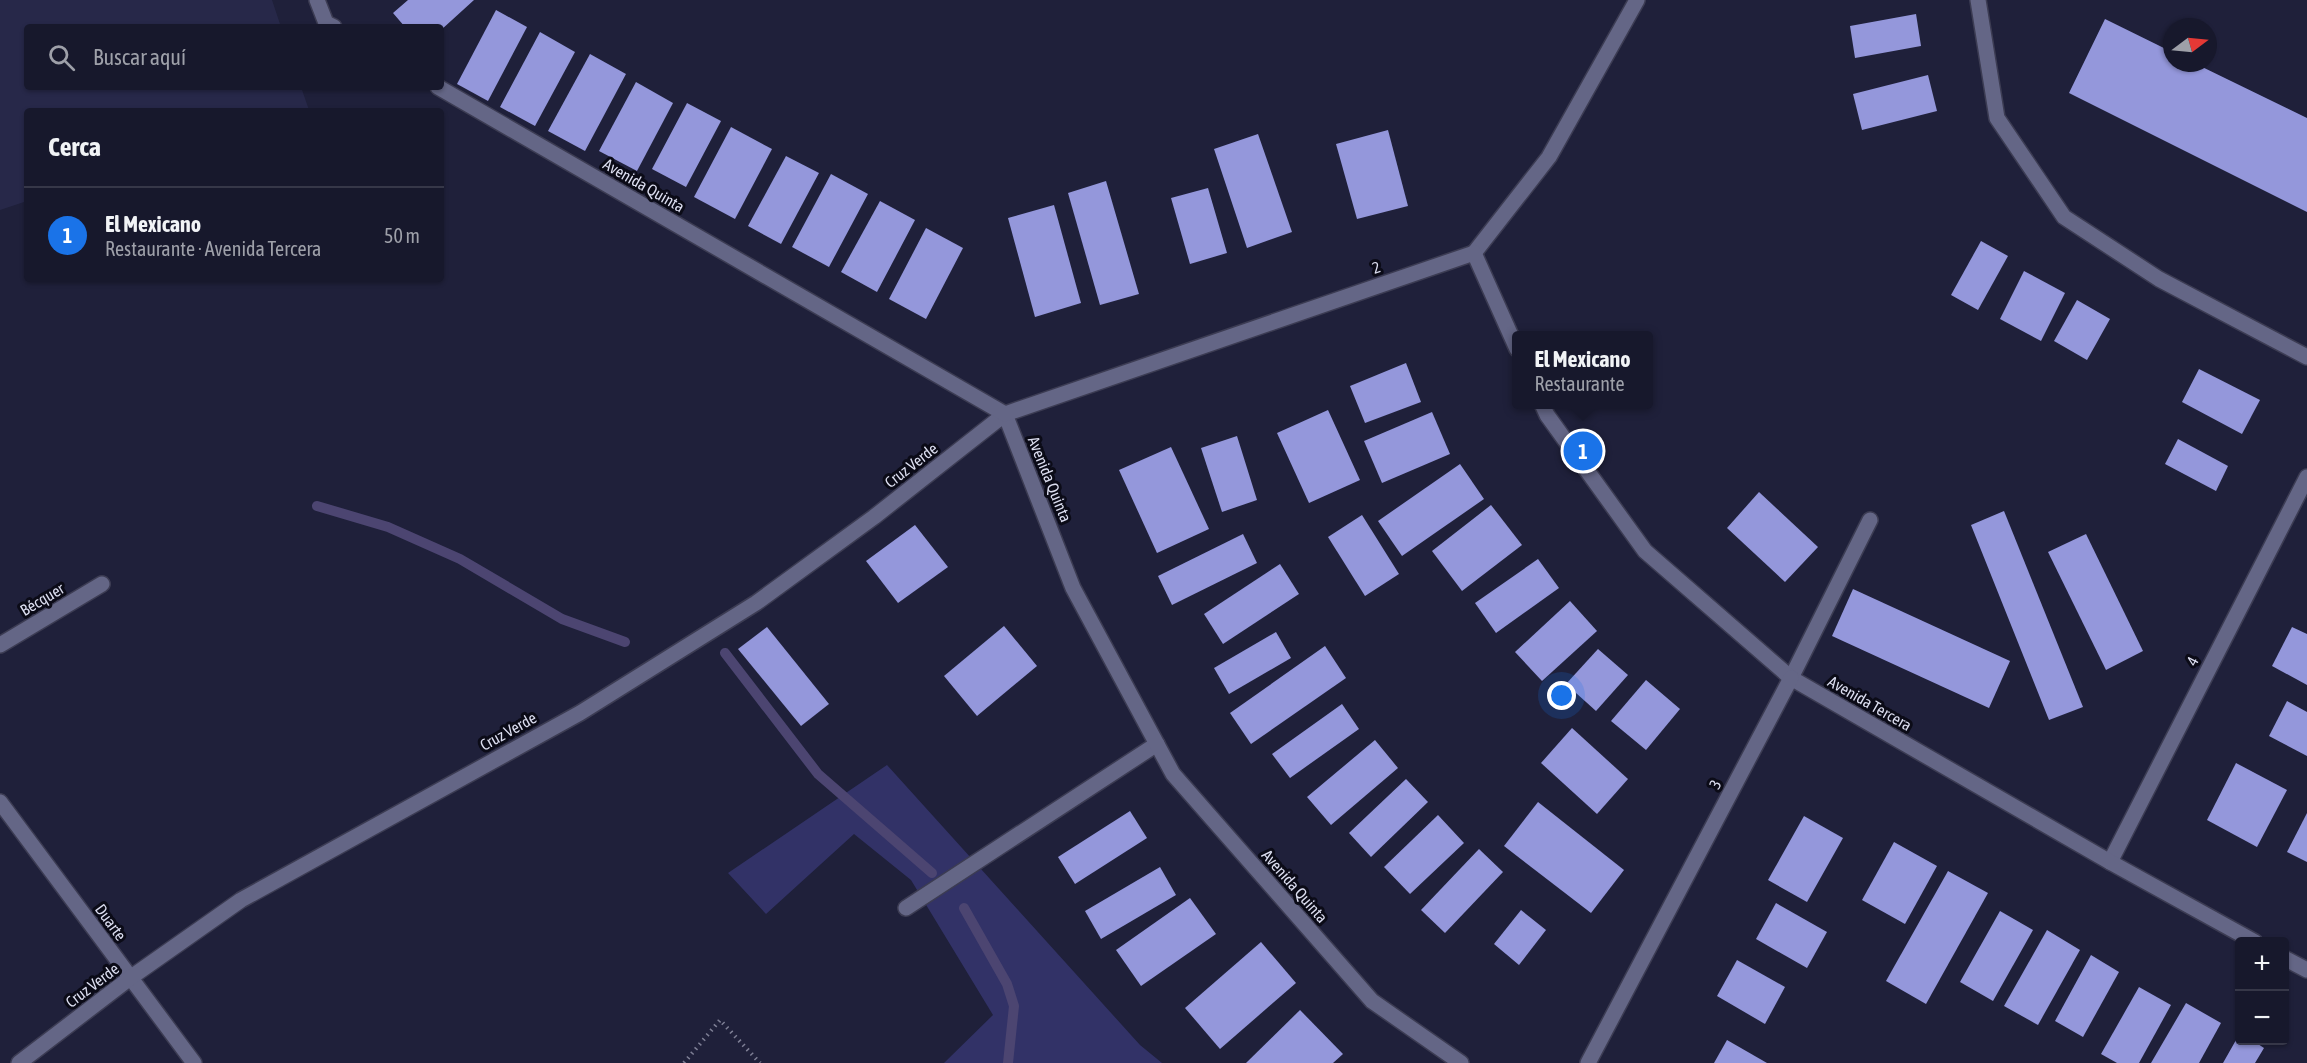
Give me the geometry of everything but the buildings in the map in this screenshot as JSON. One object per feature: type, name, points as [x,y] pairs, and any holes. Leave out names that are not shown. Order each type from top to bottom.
[{"type":"street","points":[[317,0],[328,24]]},
{"type":"street","points":[[1512,338],[1474,253],[1549,156],[1637,0]]},
{"type":"street","points":[[1978,0],[1997,118],[2064,217],[2159,279],[2307,357]]},
{"type":"street","name":"Avenida Quinta","points":[[443,90],[1005,414],[1073,588],[1173,774],[1372,1001],[1461,1063]]},
{"type":"street","name":"2","points":[[1005,414],[1474,253]]},
{"type":"street","name":"Avenida Tercera","points":[[1544,409],[1645,550],[1791,678],[2110,862],[2246,937]]},
{"type":"street","name":"Cruz Verde","points":[[19,1063],[130,978],[241,900],[580,713],[756,603],[874,517],[1005,414]]},
{"type":"street","name":"4","points":[[2110,862],[2307,477]]},
{"type":"street","name":"3","points":[[1588,1063],[1791,678],[1870,520]]},
{"type":"street","name":"Bécquer","points":[[0,645],[102,584]]},
{"type":"street","points":[[906,908],[1157,744]]},
{"type":"street","name":"Duarte","points":[[0,802],[194,1063]]},
{"type":"street","points":[[2289,960],[2307,970]]},
{"type":"path","points":[[684,1063],[720,1020],[760,1063]]},
{"type":"shaded area","points":[[0,0],[272,0],[280,24],[24,24],[24,90],[302,90],[308,108],[24,108],[24,202],[0,210]]},
{"type":"shaded area","points":[[887,765],[1140,1045],[1162,1063],[944,1063],[993,1015],[911,880],[854,834],[766,914],[728,873]]},
{"type":"waterway","points":[[317,506],[388,527],[460,559],[562,619],[625,642]]},
{"type":"waterway","points":[[725,653],[818,774],[932,873]]},
{"type":"waterway","points":[[964,908],[1007,984],[1014,1006],[1008,1063]]},
{"type":"place","name":"El Mexicano","points":[[1583,451]]}]
